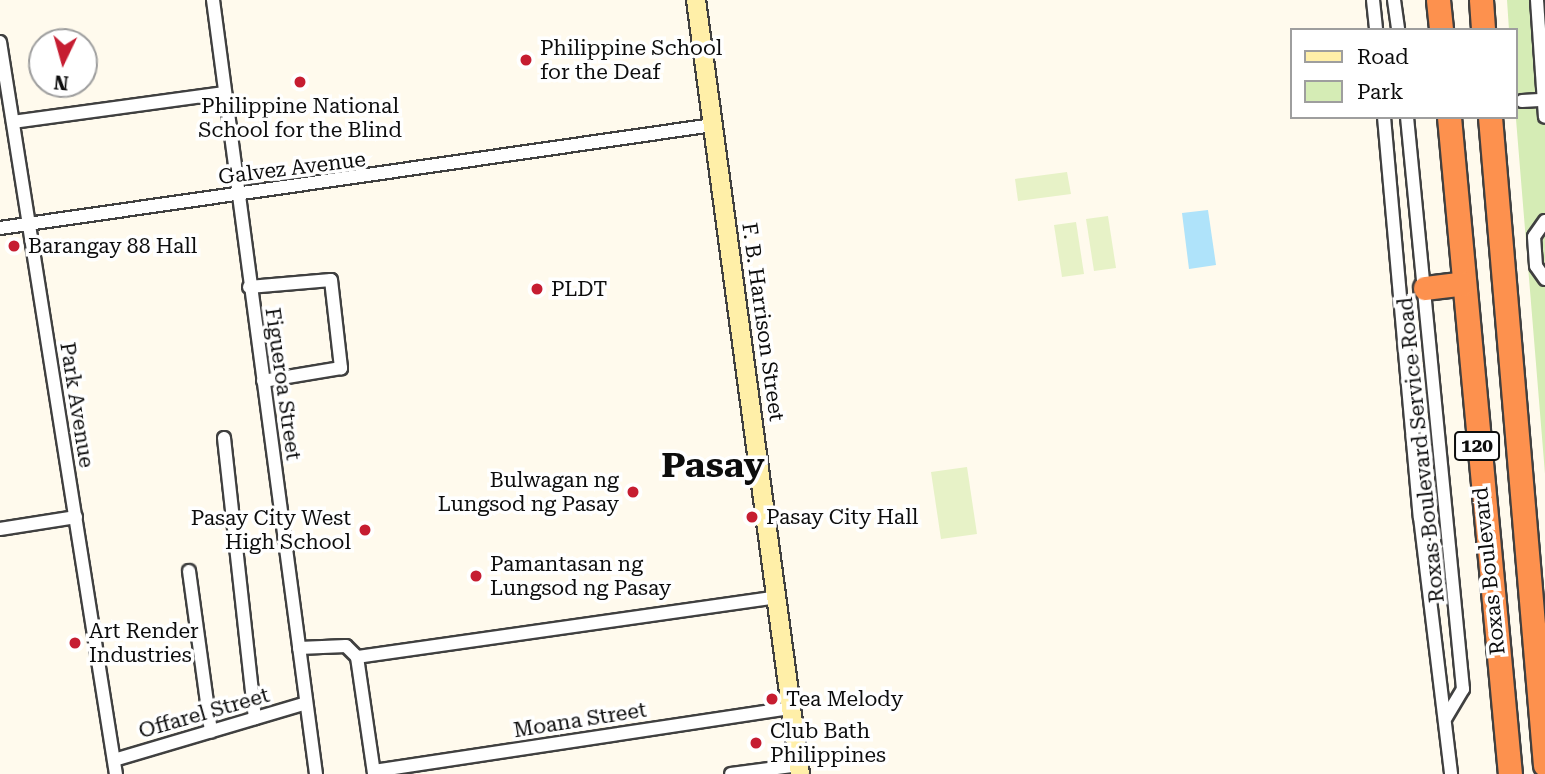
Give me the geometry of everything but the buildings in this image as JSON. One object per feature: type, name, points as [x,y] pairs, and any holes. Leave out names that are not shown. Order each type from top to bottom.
[{"type":"highway","points":[[1438,0],[1441,28]]},
{"type":"highway","points":[[1481,0],[1483,28]]},
{"type":"highway","name":"Roxas Boulevard","points":[[1449,119],[1510,774]]},
{"type":"highway","name":"Roxas Boulevard","points":[[1490,119],[1539,643],[1545,765]]},
{"type":"highway","points":[[1425,288],[1463,283]]},
{"type":"main road","name":"F. B. Harrison Street","points":[[696,0],[800,769]]},
{"type":"street","name":"Figueroa Street","points":[[213,0],[223,93],[316,774]]},
{"type":"street","points":[[1373,0],[1376,28]]},
{"type":"street","points":[[1394,0],[1398,28]]},
{"type":"street","points":[[1537,0],[1545,117]]},
{"type":"street","name":"Park Avenue","points":[[0,41],[116,774]]},
{"type":"street","points":[[13,122],[223,93]]},
{"type":"street","points":[[1522,102],[1544,100]]},
{"type":"street","points":[[1384,119],[1420,517],[1451,774]]},
{"type":"street","name":"Roxas Boulevard Service Road","points":[[1407,119],[1463,689],[1446,717]]},
{"type":"street","name":"Galvez Avenue","points":[[0,228],[713,125]]},
{"type":"street","points":[[1545,221],[1534,237],[1536,266],[1545,279]]},
{"type":"street","points":[[249,287],[331,280],[341,368],[263,381]]},
{"type":"street","points":[[224,438],[255,718]]},
{"type":"street","points":[[0,528],[76,517]]},
{"type":"street","points":[[189,571],[211,731]]},
{"type":"street","points":[[358,657],[777,597]]},
{"type":"street","points":[[299,648],[346,646],[358,657],[374,772]]},
{"type":"street","name":"Offarel Street","points":[[114,760],[306,703]]},
{"type":"street","name":"Moana Street","points":[[374,772],[791,708]]},
{"type":"street","points":[[731,774],[800,769]]},
{"type":"green space","points":[[1507,0],[1545,0],[1545,474],[1516,119],[1517,28],[1509,28]]},
{"type":"green space","points":[[1067,172],[1071,194],[1018,201],[1015,179]]},
{"type":"green space","points":[[1108,216],[1116,268],[1094,271],[1086,219]]},
{"type":"green space","points":[[1076,222],[1084,274],[1062,277],[1054,225]]},
{"type":"green space","points":[[967,467],[977,534],[941,539],[931,472]]},
{"type":"water","points":[[1208,210],[1216,265],[1189,269],[1182,213]]},
{"type":"place","name":"Philippine School for the Deaf","points":[[526,60]]},
{"type":"place","name":"Philippine National School for the Blind","points":[[300,82]]},
{"type":"place","name":"Barangay 88 Hall","points":[[14,246]]},
{"type":"place","name":"PLDT","points":[[537,289]]},
{"type":"place","name":"Bulwagan ng Lungsod ng Pasay","points":[[633,492]]},
{"type":"place","name":"Pasay City Hall","points":[[752,517]]},
{"type":"place","name":"Pasay City West High School","points":[[365,530]]},
{"type":"place","name":"Pamantasan ng Lungsod ng Pasay","points":[[476,576]]},
{"type":"place","name":"Art Render Industries","points":[[75,643]]},
{"type":"place","name":"Tea Melody","points":[[772,699]]},
{"type":"place","name":"Club Bath Philippines","points":[[756,743]]},
{"type":"district","name":"Pasay","points":[[713,466]]}]
